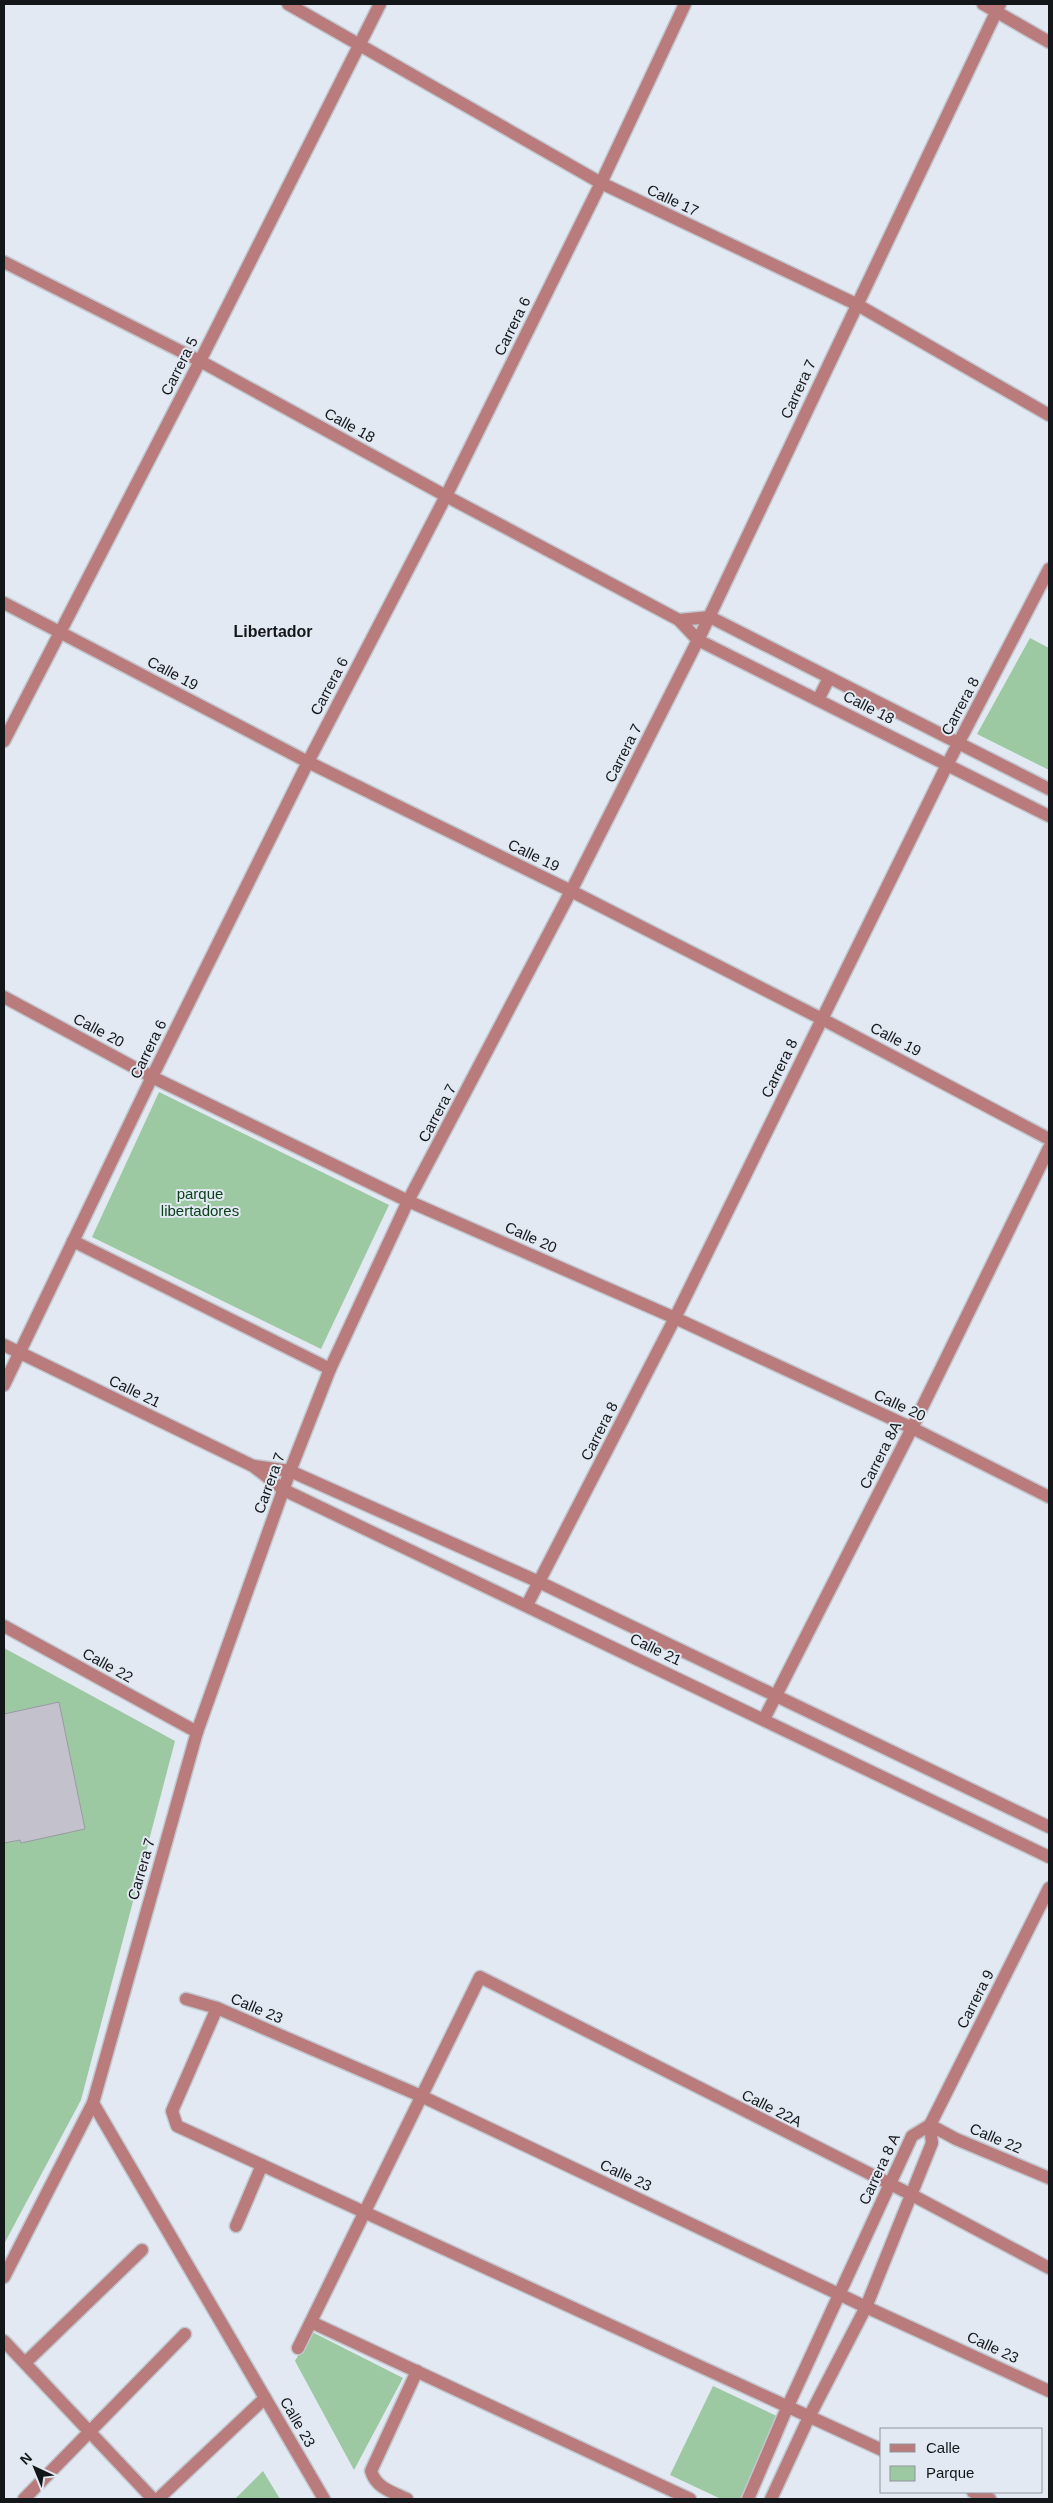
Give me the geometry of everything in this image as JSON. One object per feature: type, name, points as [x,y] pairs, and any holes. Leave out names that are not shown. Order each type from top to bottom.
[{"type":"street","name":"Calle 17","points":[[288,4],[600,183],[856,304],[1049,415]]},
{"type":"street","name":"Carrera 5","points":[[4,741],[200,361],[380,4]]},
{"type":"street","name":"Carrera 6","points":[[4,1386],[152,1077],[308,762],[446,496],[600,183],[685,4]]},
{"type":"street","points":[[983,4],[998,8],[1049,42]]},
{"type":"street","name":"Carrera 7","points":[[4,2278],[93,2103],[197,1732],[290,1471],[330,1369],[408,1202],[571,891],[710,617],[856,304],[998,8]]},
{"type":"street","name":"Calle 18","points":[[4,262],[200,361],[446,496],[679,620],[698,640],[1049,816]]},
{"type":"street","name":"Carrera 8","points":[[527,1605],[675,1318],[947,765],[1049,569]]},
{"type":"street","name":"Calle 19","points":[[4,603],[308,762],[571,891],[822,1018],[1049,1139]]},
{"type":"street","points":[[679,620],[710,617]]},
{"type":"street","name":"Calle 18","points":[[710,617],[1049,789]]},
{"type":"street","points":[[818,700],[829,678]]},
{"type":"street","name":"Calle 20","points":[[4,997],[152,1077],[408,1202],[675,1318],[912,1428],[1049,1497]]},
{"type":"street","name":"Carrera 8A","points":[[764,1719],[775,1694],[912,1428],[1049,1148]]},
{"type":"street","points":[[73,1241],[330,1369]]},
{"type":"street","name":"Calle 21","points":[[4,1345],[253,1466],[284,1490],[1049,1857]]},
{"type":"street","name":"Calle 21","points":[[253,1466],[290,1471],[539,1582],[1049,1827]]},
{"type":"street","name":"Calle 22","points":[[4,1626],[197,1732]]},
{"type":"street","name":"Carrera 9","points":[[930,2125],[1049,1888]]},
{"type":"street","name":"Calle 22A","points":[[421,2096],[480,1977],[912,2195],[1049,2268]]},
{"type":"street","name":"Calle 23","points":[[186,1998],[217,2008],[421,2096],[866,2306],[1049,2390]]},
{"type":"street","points":[[217,2008],[172,2111],[177,2126],[786,2408],[880,2449]]},
{"type":"street","points":[[298,2348],[421,2096]]},
{"type":"street","name":"Calle 23","points":[[93,2103],[324,2499]]},
{"type":"street","points":[[771,2499],[809,2417],[866,2306],[932,2143],[930,2125]]},
{"type":"street","name":"Calle 22","points":[[930,2125],[956,2139],[1049,2178]]},
{"type":"street","name":"Carrera 8 A","points":[[748,2499],[786,2408],[841,2294],[912,2136],[930,2125]]},
{"type":"street","points":[[236,2226],[262,2165]]},
{"type":"street","points":[[25,2363],[142,2250]]},
{"type":"street","points":[[311,2322],[690,2499]]},
{"type":"street","points":[[24,2499],[185,2334]]},
{"type":"street","points":[[4,2341],[153,2499]]},
{"type":"street","points":[[407,2499],[380,2487],[373,2479],[371,2471],[417,2371]]},
{"type":"street","points":[[158,2499],[265,2398]]},
{"type":"street","points":[[975,2493],[990,2499]]},
{"type":"green space","points":[[1030,638],[1049,648],[1049,770],[977,734]]},
{"type":"green space","name":"parque libertadores","points":[[159,1092],[389,1205],[321,1349],[92,1237]]},
{"type":"green space","points":[[4,1648],[175,1741],[81,2100],[4,2244]]},
{"type":"green space","points":[[312,2332],[403,2378],[354,2470],[295,2361]]},
{"type":"green space","points":[[713,2386],[783,2419],[745,2499],[721,2499],[670,2475]]},
{"type":"green space","points":[[263,2471],[280,2499],[235,2499]]},
{"type":"building","points":[[59,1702],[85,1829],[21,1843],[20,1840],[4,1843],[4,1714]]},
{"type":"district","name":"Libertador","points":[[273,631]]}]
